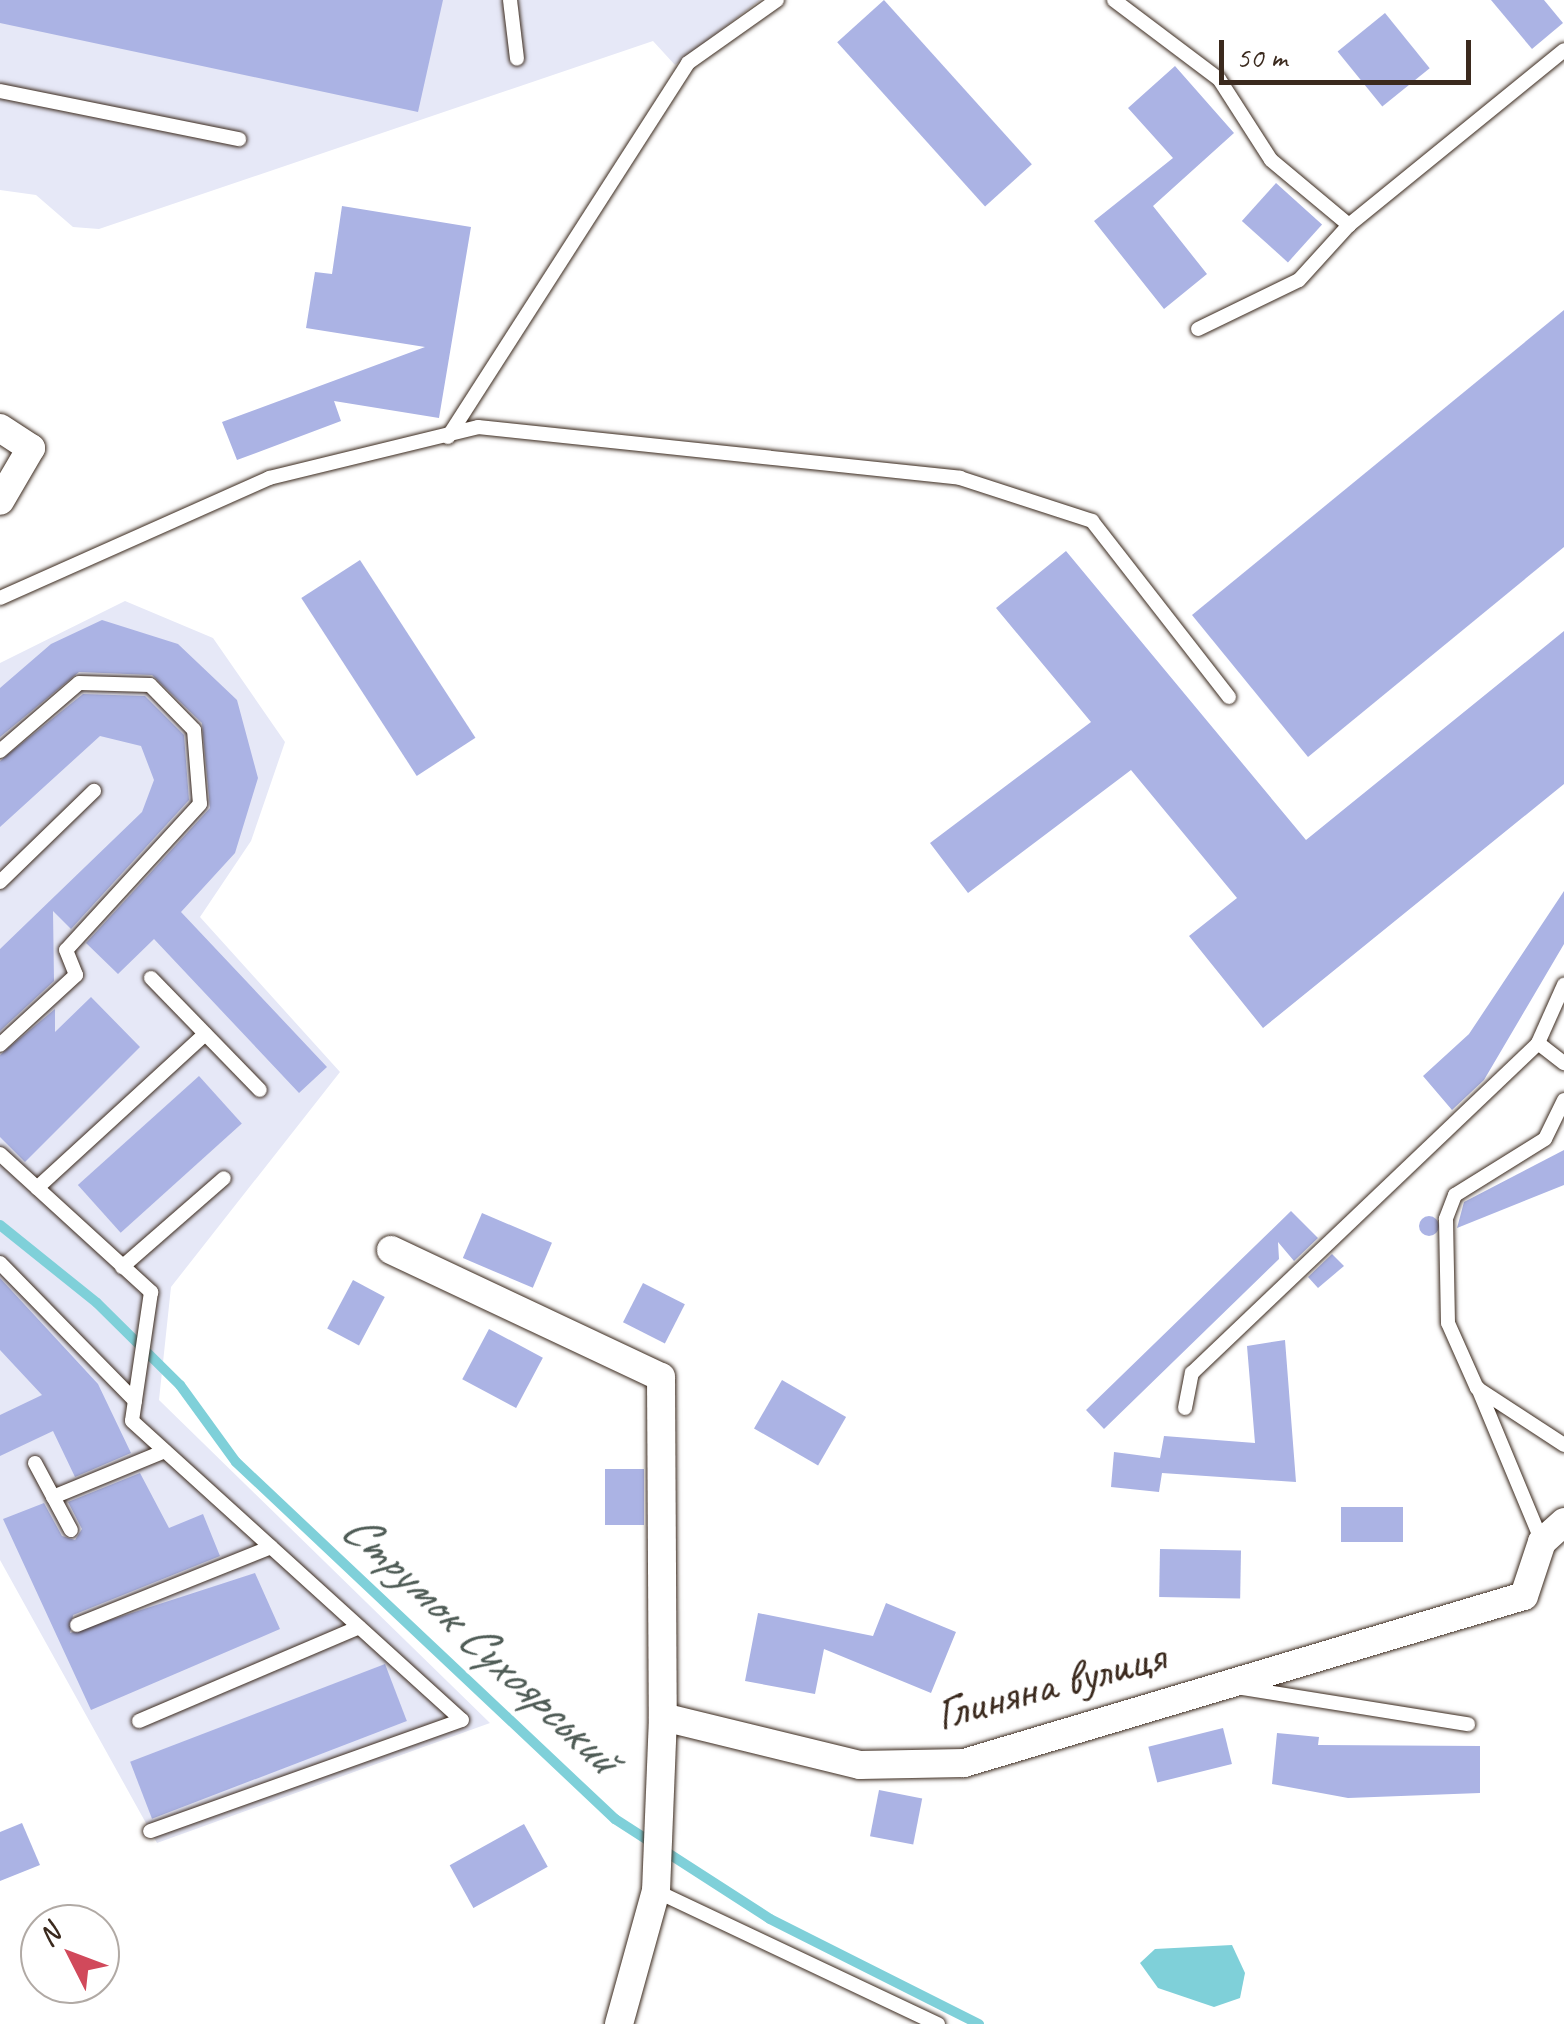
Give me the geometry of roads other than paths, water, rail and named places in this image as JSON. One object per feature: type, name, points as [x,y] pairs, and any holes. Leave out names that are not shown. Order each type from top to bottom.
[{"type":"street","points":[[0,428],[30,448],[0,501]]},
{"type":"street","points":[[392,1250],[661,1378],[662,1815],[657,1877],[619,2024]]},
{"type":"street","name":"Глиняна вулиця","points":[[662,1717],[860,1765],[964,1763],[1524,1596],[1542,1542],[1564,1522]]},
{"type":"lane","points":[[510,0],[517,58]]},
{"type":"lane","points":[[448,437],[688,63],[777,0]]},
{"type":"lane","points":[[1114,0],[1220,79],[1271,160],[1348,225]]},
{"type":"lane","points":[[1198,329],[1299,280],[1348,225],[1564,50]]},
{"type":"lane","points":[[0,90],[239,139]]},
{"type":"lane","points":[[0,598],[269,478],[478,427],[960,478],[1092,521],[1229,697]]},
{"type":"lane","points":[[0,752],[79,683],[150,684],[194,730],[200,804],[66,950],[76,975],[0,1044]]},
{"type":"lane","points":[[0,882],[94,791]]},
{"type":"lane","points":[[151,978],[260,1090]]},
{"type":"lane","points":[[1185,1408],[1204,1360],[1538,1042],[1564,985]]},
{"type":"lane","points":[[37,1188],[205,1034]]},
{"type":"lane","points":[[1538,1042],[1564,1063]]},
{"type":"lane","points":[[1542,1542],[1448,1322],[1446,1219],[1455,1195],[1546,1139],[1564,1100]]},
{"type":"lane","points":[[0,1154],[150,1292],[132,1421],[462,1720],[150,1832]]},
{"type":"lane","points":[[122,1266],[224,1178]]},
{"type":"lane","points":[[0,1264],[135,1400]]},
{"type":"lane","points":[[1478,1388],[1564,1445]]},
{"type":"lane","points":[[53,1496],[165,1451]]},
{"type":"lane","points":[[35,1462],[71,1530]]},
{"type":"lane","points":[[78,1625],[271,1547]]},
{"type":"lane","points":[[139,1721],[359,1626]]},
{"type":"lane","points":[[1223,1685],[1468,1724]]},
{"type":"lane","points":[[657,1877],[938,2024]]},
{"type":"water","points":[[1232,1945],[1245,1973],[1240,1998],[1214,2007],[1158,1988],[1140,1963],[1155,1949]]},
{"type":"waterway","name":"Струмок Сухоярський","points":[[0,1225],[97,1303],[180,1385],[236,1462],[615,1819],[770,1919],[979,2024]]}]
